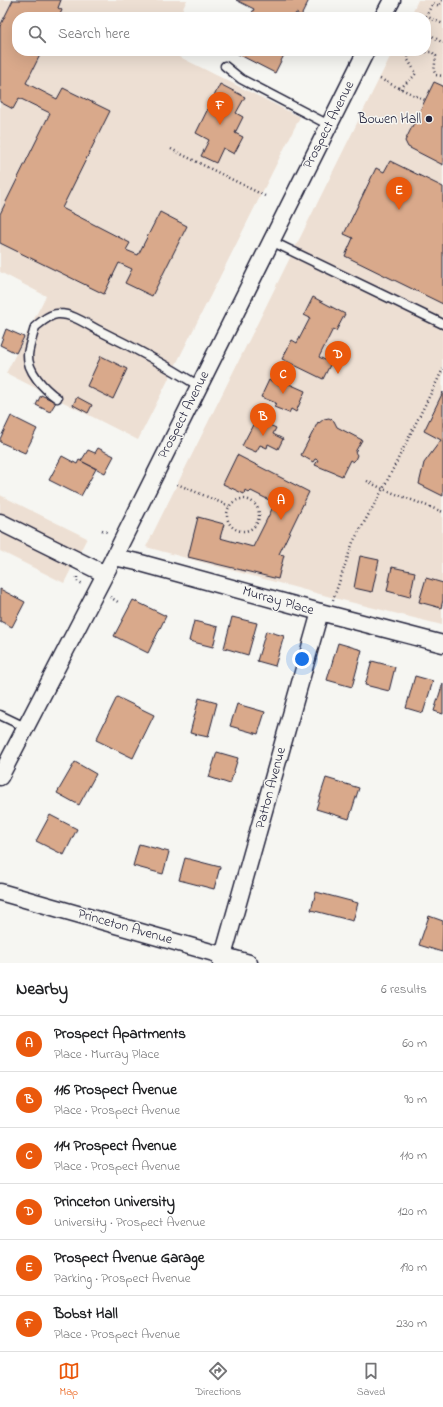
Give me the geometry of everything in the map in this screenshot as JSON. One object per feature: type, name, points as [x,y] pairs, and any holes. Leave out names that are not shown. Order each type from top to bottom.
[{"type":"street","points":[[386,12],[392,0]]},
{"type":"street","name":"Prospect Avenue","points":[[0,777],[114,557],[364,56]]},
{"type":"street","points":[[0,522],[105,574]]},
{"type":"street","name":"Murray Place","points":[[114,557],[138,562],[443,644]]},
{"type":"street","name":"Patton Avenue","points":[[223,959],[320,612]]},
{"type":"street","name":"Princeton Avenue","points":[[0,892],[223,959],[249,963]]},
{"type":"lane","points":[[225,66],[241,79],[329,125]]},
{"type":"lane","points":[[271,241],[443,324]]},
{"type":"lane","points":[[57,398],[44,389],[38,381],[28,359],[28,352],[35,327],[55,314],[61,314],[80,320],[114,337],[199,386]]},
{"type":"lane","points":[[0,715],[25,727]]},
{"type":"path","points":[[428,12],[433,3],[439,6],[442,0]]},
{"type":"path","points":[[431,18],[443,24]]},
{"type":"path","points":[[431,35],[443,43]]},
{"type":"path","points":[[431,52],[436,56],[434,72],[436,75],[443,76]]},
{"type":"path","points":[[401,89],[405,82],[413,78],[416,73],[408,60],[408,56]]},
{"type":"path","points":[[380,79],[425,100]]},
{"type":"path","points":[[171,149],[267,197]]},
{"type":"path","points":[[333,601],[353,542],[383,489],[443,369]]},
{"type":"path","points":[[367,481],[383,489],[443,512]]},
{"type":"path","points":[[177,484],[229,506]]},
{"type":"path","points":[[240,499],[251,501],[255,504],[259,513],[257,523],[248,530],[238,530],[233,528],[227,517],[229,506],[240,499]]},
{"type":"path","points":[[102,530],[109,533]]},
{"type":"path","points":[[109,597],[118,602]]},
{"type":"shaded area","points":[[0,0],[187,0],[181,12],[12,12],[12,56],[178,56],[300,117],[138,440],[6,373],[46,296],[0,272]]},
{"type":"shaded area","points":[[418,0],[443,0],[442,625],[338,599],[146,547],[391,56],[431,56],[431,12],[412,12]]},
{"type":"shaded area","points":[[0,495],[87,538],[64,583],[0,551]]},
{"type":"building","points":[[13,0],[61,0],[58,8],[62,10],[61,12],[12,12],[12,56],[40,56],[26,83],[57,99],[63,88],[110,111],[62,208],[130,243],[126,250],[138,255],[160,212],[187,226],[152,296],[125,283],[132,269],[119,263],[104,294],[0,243],[0,214],[50,113],[19,98],[13,109],[0,102],[0,26]]},
{"type":"building","points":[[236,0],[309,0],[303,12],[252,12],[254,9]]},
{"type":"building","points":[[242,56],[284,56],[275,73]]},
{"type":"building","name":"Bowen Hall","points":[[434,82],[443,86],[443,165],[408,147],[405,141]]},
{"type":"building","points":[[220,84],[245,97],[236,113],[243,117],[235,133],[243,137],[234,154],[223,148],[216,163],[201,156],[209,140],[196,133]]},
{"type":"building","points":[[390,161],[443,187],[443,304],[345,256],[353,238],[344,234],[376,168],[384,172]]},
{"type":"building","points":[[313,297],[345,314],[336,331],[333,329],[319,357],[331,363],[323,379],[282,359],[292,340],[297,343],[310,318],[304,315]]},
{"type":"building","points":[[6,329],[24,337],[16,353],[0,345]]},
{"type":"building","points":[[101,356],[127,369],[113,399],[87,386]]},
{"type":"building","points":[[269,380],[285,387],[287,383],[305,391],[296,412],[291,409],[289,413],[274,407],[276,403],[261,397]]},
{"type":"building","points":[[443,392],[443,496],[419,484],[424,463],[441,440],[424,431]]},
{"type":"building","points":[[41,395],[56,402],[50,412],[36,405]]},
{"type":"building","points":[[77,397],[92,405],[88,413],[73,405]]},
{"type":"building","points":[[11,416],[37,429],[25,453],[0,442]]},
{"type":"building","points":[[329,418],[334,421],[337,427],[362,440],[355,452],[357,455],[355,460],[353,462],[350,460],[342,476],[315,465],[318,460],[315,459],[313,462],[301,455],[318,422],[319,423],[324,419]]},
{"type":"building","points":[[256,419],[276,428],[273,434],[283,439],[278,449],[268,444],[267,448],[260,445],[256,452],[242,446]]},
{"type":"building","points":[[98,448],[114,456],[105,473],[81,461],[88,450],[95,453]]},
{"type":"building","points":[[237,455],[309,492],[279,554],[284,555],[278,579],[188,557],[198,517],[224,524],[220,538],[253,547],[275,503],[251,491],[249,493],[245,490],[244,494],[223,484]]},
{"type":"building","points":[[62,456],[77,464],[79,460],[96,469],[81,496],[49,480]]},
{"type":"building","points":[[360,556],[379,560],[372,592],[354,588]]},
{"type":"building","points":[[392,567],[415,572],[410,597],[387,591]]},
{"type":"building","points":[[426,578],[443,583],[443,600],[441,608],[419,602]]},
{"type":"building","points":[[0,589],[25,602],[12,627],[0,621]]},
{"type":"building","points":[[133,600],[166,616],[148,653],[114,636]]},
{"type":"building","points":[[232,617],[257,623],[248,655],[224,648]]},
{"type":"building","points":[[194,621],[218,627],[213,647],[189,641]]},
{"type":"building","points":[[266,631],[284,636],[275,666],[257,661]]},
{"type":"building","points":[[338,643],[362,650],[352,687],[327,680]]},
{"type":"building","points":[[372,661],[395,667],[389,691],[365,685]]},
{"type":"building","points":[[415,676],[433,681],[423,713],[406,708]]},
{"type":"building","points":[[443,683],[443,714],[434,711]]},
{"type":"building","points":[[117,697],[154,715],[133,758],[96,740]]},
{"type":"building","points":[[199,698],[217,703],[208,737],[190,733]]},
{"type":"building","points":[[237,704],[265,712],[258,734],[230,726]]},
{"type":"building","points":[[217,752],[238,758],[230,784],[209,777]]},
{"type":"building","points":[[75,762],[96,774],[79,805],[57,793]]},
{"type":"building","points":[[326,778],[359,788],[349,819],[316,809]]},
{"type":"building","points":[[50,815],[77,829],[64,855],[36,841]]},
{"type":"building","points":[[139,844],[169,852],[163,874],[133,866]]},
{"type":"building","points":[[185,858],[220,867],[214,889],[179,880]]},
{"type":"building","points":[[316,892],[358,903],[353,921],[311,910]]},
{"type":"building","points":[[429,916],[443,921],[442,952],[419,945]]},
{"type":"place","name":"Bowen Hall","points":[[429,119]]},
{"type":"place","name":"Bobst Hall","points":[[220,125]]},
{"type":"place","name":"Prospect Avenue Garage","points":[[399,210]]},
{"type":"place","name":"Princeton University","points":[[338,374]]},
{"type":"place","name":"114 Prospect Avenue","points":[[283,394]]},
{"type":"place","name":"116 Prospect Avenue","points":[[263,436]]},
{"type":"place","name":"Prospect Apartments","points":[[281,520]]}]
